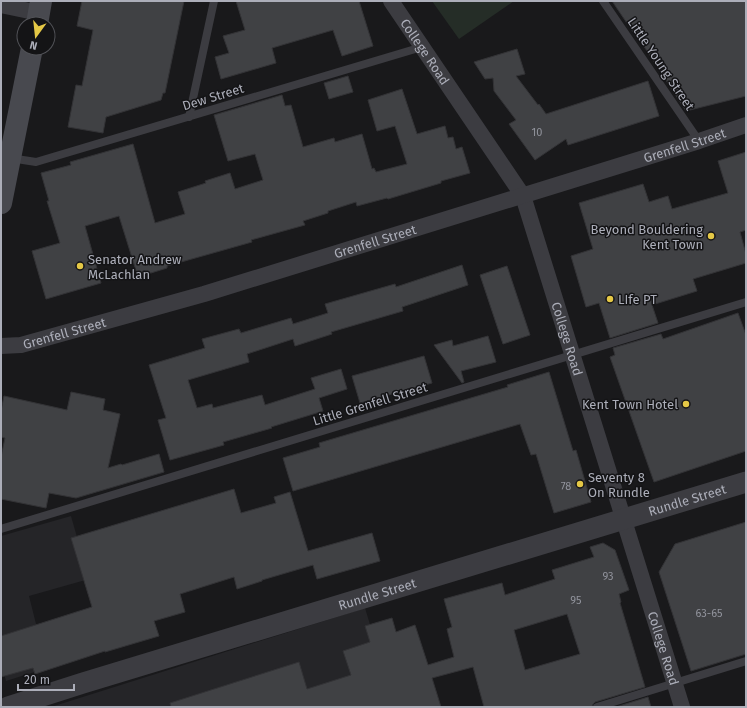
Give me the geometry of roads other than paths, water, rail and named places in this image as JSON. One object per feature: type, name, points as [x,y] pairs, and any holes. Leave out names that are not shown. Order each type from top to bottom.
[{"type":"main road","points":[[1,203],[30,56]]},
{"type":"street","name":"College Road","points":[[391,1],[522,196],[682,707]]},
{"type":"street","points":[[1,5],[39,13]]},
{"type":"street","name":"Grenfell Street","points":[[1,346],[21,345],[204,294],[746,126]]},
{"type":"street","name":"Rundle Street","points":[[8,707],[746,482]]},
{"type":"lane","points":[[189,117],[214,1]]},
{"type":"lane","name":"Little Young Street","points":[[603,1],[699,141]]},
{"type":"lane","name":"Dew Street","points":[[10,158],[36,162],[422,47]]},
{"type":"lane","name":"Little Grenfell Street","points":[[1,529],[746,302]]},
{"type":"lane","points":[[597,707],[746,661]]},
{"type":"place","name":"Beyond Bouldering Kent Town","points":[[711,236]]},
{"type":"place","name":"Senator Andrew McLachlan","points":[[80,266]]},
{"type":"place","name":"LIfe PT","points":[[610,299]]},
{"type":"place","name":"Kent Town Hotel","points":[[686,404]]},
{"type":"place","name":"Seventy 8 On Rundle","points":[[580,484]]}]
